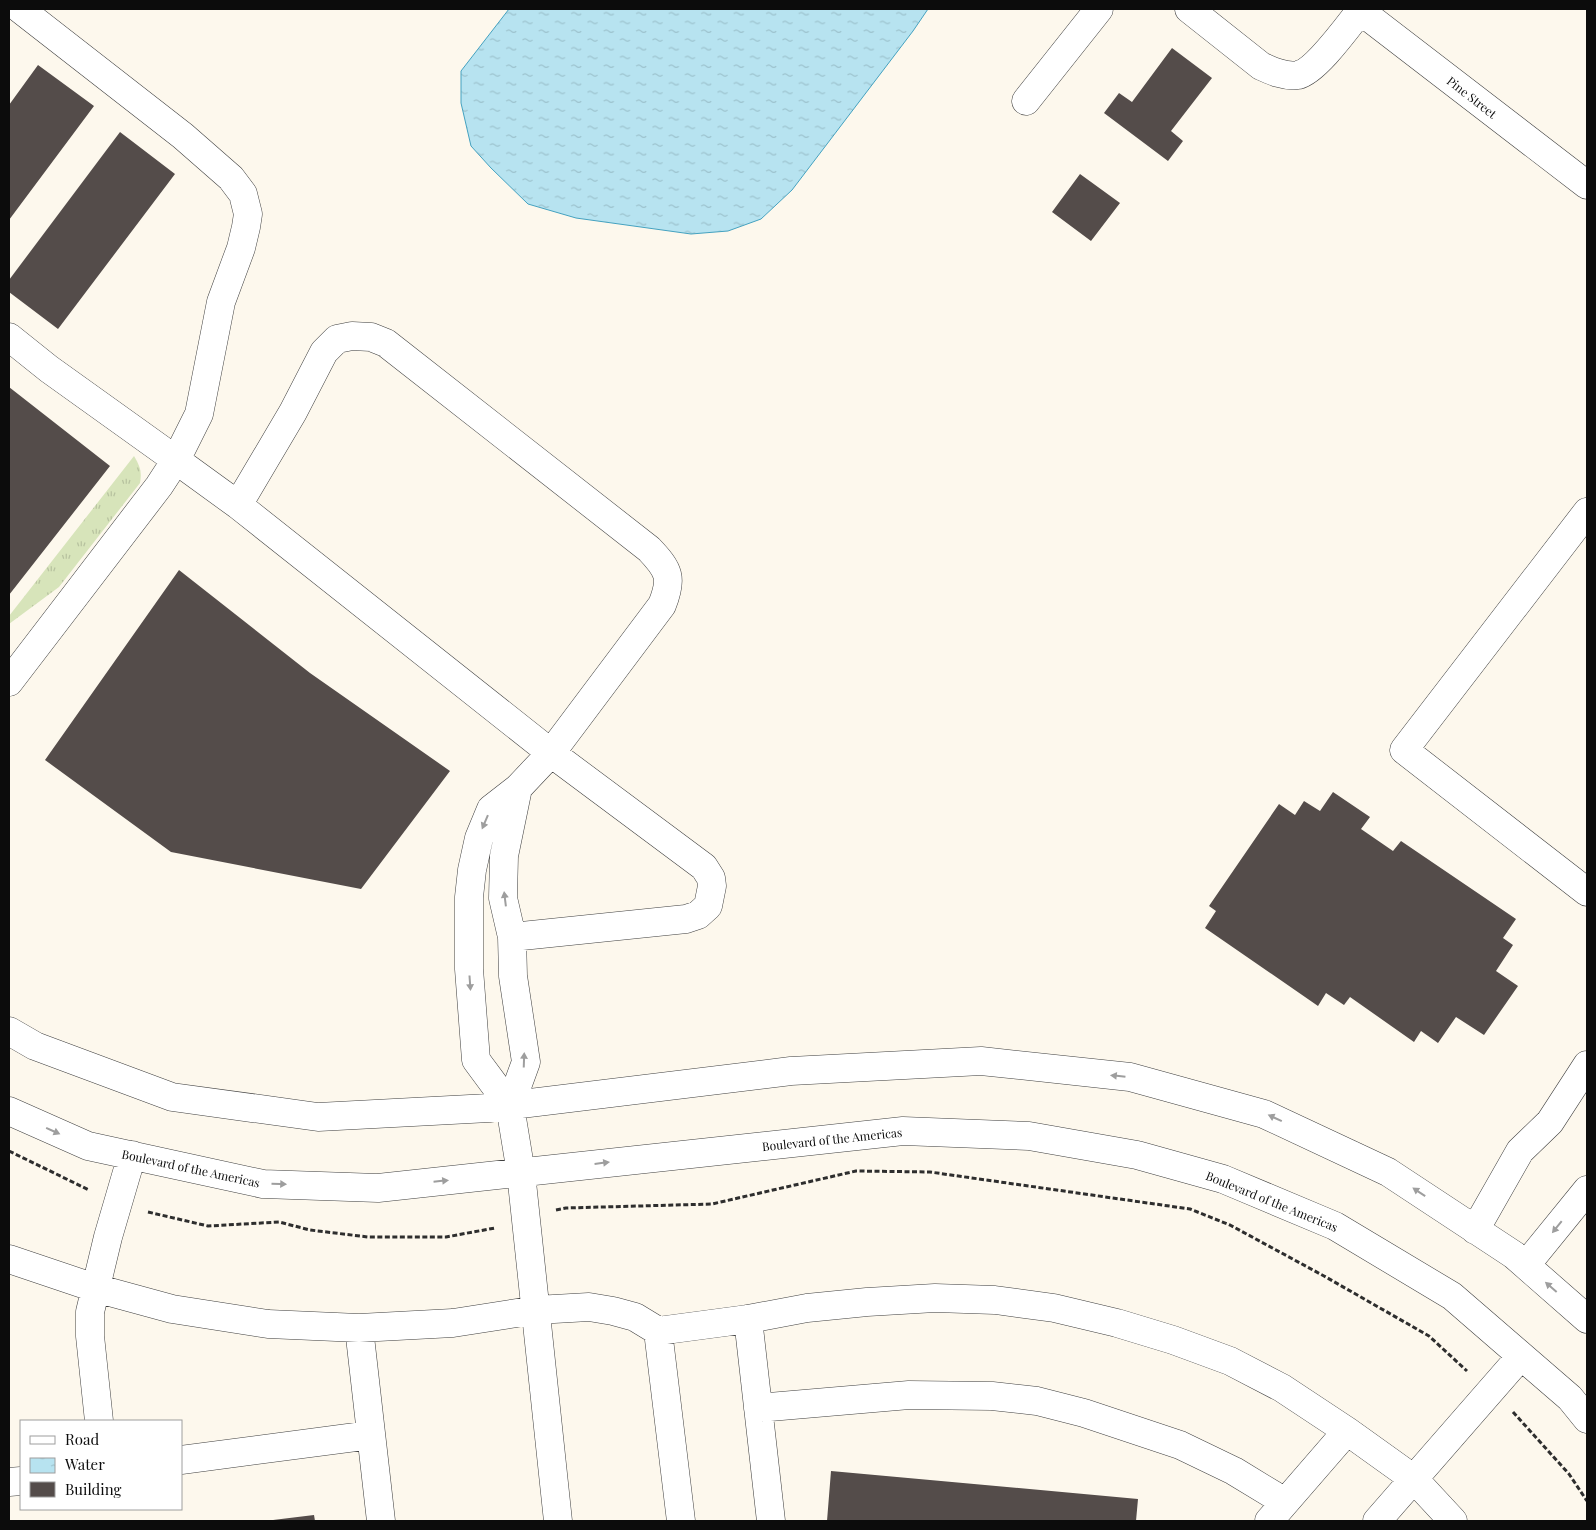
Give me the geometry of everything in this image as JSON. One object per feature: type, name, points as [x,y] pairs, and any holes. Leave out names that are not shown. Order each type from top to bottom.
[{"type":"street","points":[[9,682],[176,460],[199,414],[221,302],[241,248],[248,214],[243,194],[232,178],[183,136],[20,9]]},
{"type":"street","points":[[1026,101],[1099,9]]},
{"type":"street","points":[[1189,9],[1261,66],[1273,72],[1294,75],[1307,71],[1313,66],[1359,10]]},
{"type":"street","name":"Pine Street","points":[[1359,10],[1587,185]]},
{"type":"street","points":[[238,505],[293,412],[324,352],[337,339],[352,336],[371,337],[386,343],[649,549],[660,561],[668,575],[668,590],[662,605],[551,753],[518,788],[491,808],[479,838],[472,870],[469,897],[469,969],[476,1060],[510,1106],[521,1173],[558,1521]]},
{"type":"street","points":[[9,337],[147,441],[238,505],[551,753],[704,867],[711,878],[711,897],[708,906],[698,915],[686,919],[512,937]]},
{"type":"street","points":[[1587,512],[1404,750],[1587,892]]},
{"type":"street","points":[[510,1106],[526,1062],[513,976],[512,937],[503,898],[504,856],[518,788]]},
{"type":"street","points":[[9,1031],[35,1046],[172,1097],[318,1117],[510,1106],[791,1071],[981,1061],[1130,1077],[1264,1114],[1388,1172],[1514,1255],[1587,1319]]},
{"type":"street","points":[[1475,1230],[1520,1151],[1550,1122],[1587,1065]]},
{"type":"street","name":"Boulevard of the Americas","points":[[9,1111],[88,1146],[263,1184],[378,1188],[903,1131],[1029,1136],[1137,1154],[1223,1179],[1335,1226],[1452,1296],[1570,1398],[1587,1419]]},
{"type":"street","points":[[99,1420],[90,1336],[90,1312],[108,1237],[132,1155]]},
{"type":"street","points":[[1526,1265],[1587,1190]]},
{"type":"street","points":[[9,1259],[95,1288],[172,1309],[268,1324],[359,1328],[453,1323],[536,1310],[589,1308],[613,1311],[635,1317],[658,1331],[748,1319],[807,1308],[935,1298],[995,1300],[1054,1308],[1117,1323],[1163,1337],[1230,1361],[1282,1388],[1414,1479],[1453,1521]]},
{"type":"street","points":[[748,1319],[772,1521]]},
{"type":"street","points":[[359,1328],[381,1521]]},
{"type":"street","points":[[658,1331],[681,1521]]},
{"type":"street","points":[[1377,1521],[1521,1356]]},
{"type":"street","points":[[758,1408],[909,1395],[992,1396],[1036,1401],[1084,1412],[1180,1445],[1234,1471],[1277,1512],[1346,1431]]},
{"type":"street","points":[[182,1460],[371,1435]]},
{"type":"path","points":[[9,1151],[86,1190]]},
{"type":"path","points":[[566,1208],[712,1204],[856,1171],[930,1172],[1190,1209],[1230,1224],[1429,1336],[1463,1368]]},
{"type":"path","points":[[140,1211],[208,1226],[279,1222],[310,1230],[368,1237],[446,1237],[498,1227]]},
{"type":"path","points":[[1517,1415],[1569,1474],[1587,1501]]},
{"type":"green space","points":[[134,456],[140,469],[140,483],[59,587],[9,624],[9,616]]},
{"type":"water","points":[[509,9],[928,9],[792,190],[761,219],[728,231],[691,234],[576,218],[528,204],[471,146],[461,103],[461,71]]},
{"type":"building","points":[[1172,48],[1212,78],[1171,131],[1183,141],[1168,161],[1104,113],[1119,93],[1132,102]]},
{"type":"building","points":[[38,65],[94,106],[9,220],[9,105]]},
{"type":"building","points":[[120,132],[175,174],[58,329],[9,292],[9,280]]},
{"type":"building","points":[[1080,174],[1120,203],[1091,241],[1052,212]]},
{"type":"building","points":[[9,387],[110,466],[9,595]]},
{"type":"building","points":[[179,570],[310,673],[450,771],[361,889],[171,852],[45,760]]},
{"type":"building","points":[[1333,792],[1370,817],[1361,829],[1393,851],[1401,841],[1516,919],[1503,938],[1513,945],[1496,971],[1518,986],[1484,1035],[1456,1017],[1438,1043],[1421,1031],[1414,1042],[1350,997],[1344,1005],[1326,993],[1318,1006],[1205,928],[1216,911],[1209,906],[1279,804],[1295,815],[1304,801],[1320,811]]},
{"type":"building","points":[[831,1471],[1138,1499],[1136,1521],[827,1521]]},
{"type":"building","points":[[314,1515],[315,1521],[273,1521],[273,1520]]}]
